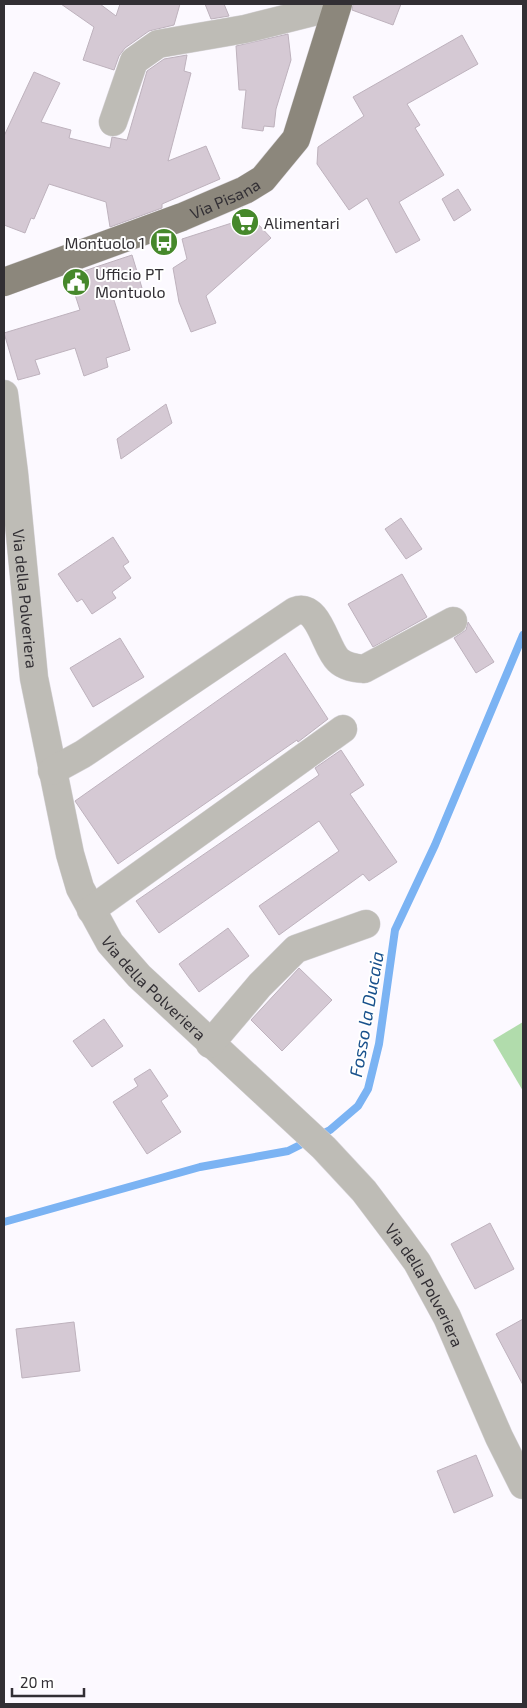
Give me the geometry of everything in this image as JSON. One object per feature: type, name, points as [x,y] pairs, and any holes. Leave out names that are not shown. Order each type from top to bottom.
[{"type":"main road","name":"Via Pisana","points":[[4,282],[182,217],[245,190],[262,179],[296,138],[337,5]]},
{"type":"street","points":[[113,122],[134,61],[158,44],[245,29],[337,5]]},
{"type":"street","name":"Via della Polveriera","points":[[4,394],[14,473],[34,678],[70,854],[80,888],[110,943],[210,1044],[324,1148],[364,1191],[417,1262],[447,1317],[499,1438],[523,1485]]},
{"type":"street","points":[[52,771],[83,754],[280,620],[301,608],[309,611],[320,625],[338,660],[352,668],[364,669],[453,621]]},
{"type":"street","points":[[92,910],[343,729]]},
{"type":"street","points":[[210,1044],[260,985],[296,949],[366,924]]},
{"type":"green space","points":[[523,1022],[523,1091],[493,1040]]},
{"type":"building","points":[[61,4],[100,4],[116,16],[120,4],[180,4],[174,25],[149,31],[125,48],[119,56],[114,70],[83,60],[94,27]]},
{"type":"building","points":[[205,4],[224,4],[229,16],[211,19]]},
{"type":"building","points":[[353,4],[401,4],[393,25],[352,10]]},
{"type":"building","points":[[288,34],[291,60],[276,109],[274,127],[264,126],[263,131],[242,128],[246,90],[239,90],[236,46]]},
{"type":"building","points":[[462,35],[478,64],[407,104],[420,125],[415,128],[444,175],[399,202],[420,240],[396,253],[367,198],[349,210],[317,164],[318,147],[364,116],[353,97]]},
{"type":"building","points":[[187,55],[184,71],[191,73],[168,161],[206,146],[220,179],[162,204],[162,208],[110,227],[106,202],[49,184],[34,219],[31,218],[25,233],[4,225],[4,136],[34,72],[60,83],[41,122],[71,130],[69,138],[110,148],[112,137],[127,140],[147,71],[164,59]]},
{"type":"building","points":[[458,189],[471,210],[454,221],[442,199]]},
{"type":"building","points":[[243,208],[271,238],[206,296],[216,323],[191,332],[179,302],[173,268],[187,259],[182,239],[238,221],[239,224],[240,209]]},
{"type":"building","points":[[132,255],[142,288],[113,297],[130,350],[106,358],[108,367],[84,376],[75,348],[35,360],[40,374],[18,380],[4,333],[80,310],[69,276]]},
{"type":"building","points":[[166,404],[172,423],[121,459],[117,439]]},
{"type":"building","points":[[401,518],[422,549],[406,559],[385,529]]},
{"type":"building","points":[[113,537],[129,562],[123,566],[131,578],[112,592],[116,598],[92,614],[82,599],[77,602],[58,574]]},
{"type":"building","points":[[402,574],[427,617],[373,647],[348,604]]},
{"type":"building","points":[[468,622],[494,662],[476,673],[454,638],[466,630]]},
{"type":"building","points":[[120,638],[144,677],[93,707],[70,668]]},
{"type":"building","points":[[285,653],[328,719],[298,742],[297,740],[118,864],[75,801]]},
{"type":"building","points":[[341,750],[364,785],[350,794],[397,862],[369,881],[363,874],[279,935],[259,906],[339,851],[319,821],[159,933],[136,901],[319,775],[315,768]]},
{"type":"building","points":[[228,928],[249,956],[199,992],[179,964]]},
{"type":"building","points":[[299,968],[332,1000],[282,1051],[251,1020]]},
{"type":"building","points":[[104,1019],[123,1046],[92,1067],[73,1041]]},
{"type":"building","points":[[150,1069],[168,1096],[161,1101],[181,1132],[147,1154],[113,1102],[138,1086],[134,1079]]},
{"type":"building","points":[[490,1223],[514,1269],[475,1289],[451,1244]]},
{"type":"building","points":[[523,1319],[523,1385],[496,1334]]},
{"type":"building","points":[[74,1322],[80,1371],[22,1378],[16,1329]]},
{"type":"building","points":[[476,1455],[493,1496],[454,1513],[437,1471]]},
{"type":"waterway","name":"Fosso la Ducaia","points":[[318,1136],[330,1130],[358,1106],[368,1089],[379,1044],[395,930],[435,845],[523,635]]},
{"type":"waterway","name":"Fosso la Ducaia","points":[[4,1222],[200,1167],[288,1151],[308,1141]]},
{"type":"place","name":"Alimentari","points":[[245,222]]},
{"type":"place","name":"Montuolo 1","points":[[164,242]]},
{"type":"place","name":"Ufficio PT Montuolo","points":[[76,282]]}]
